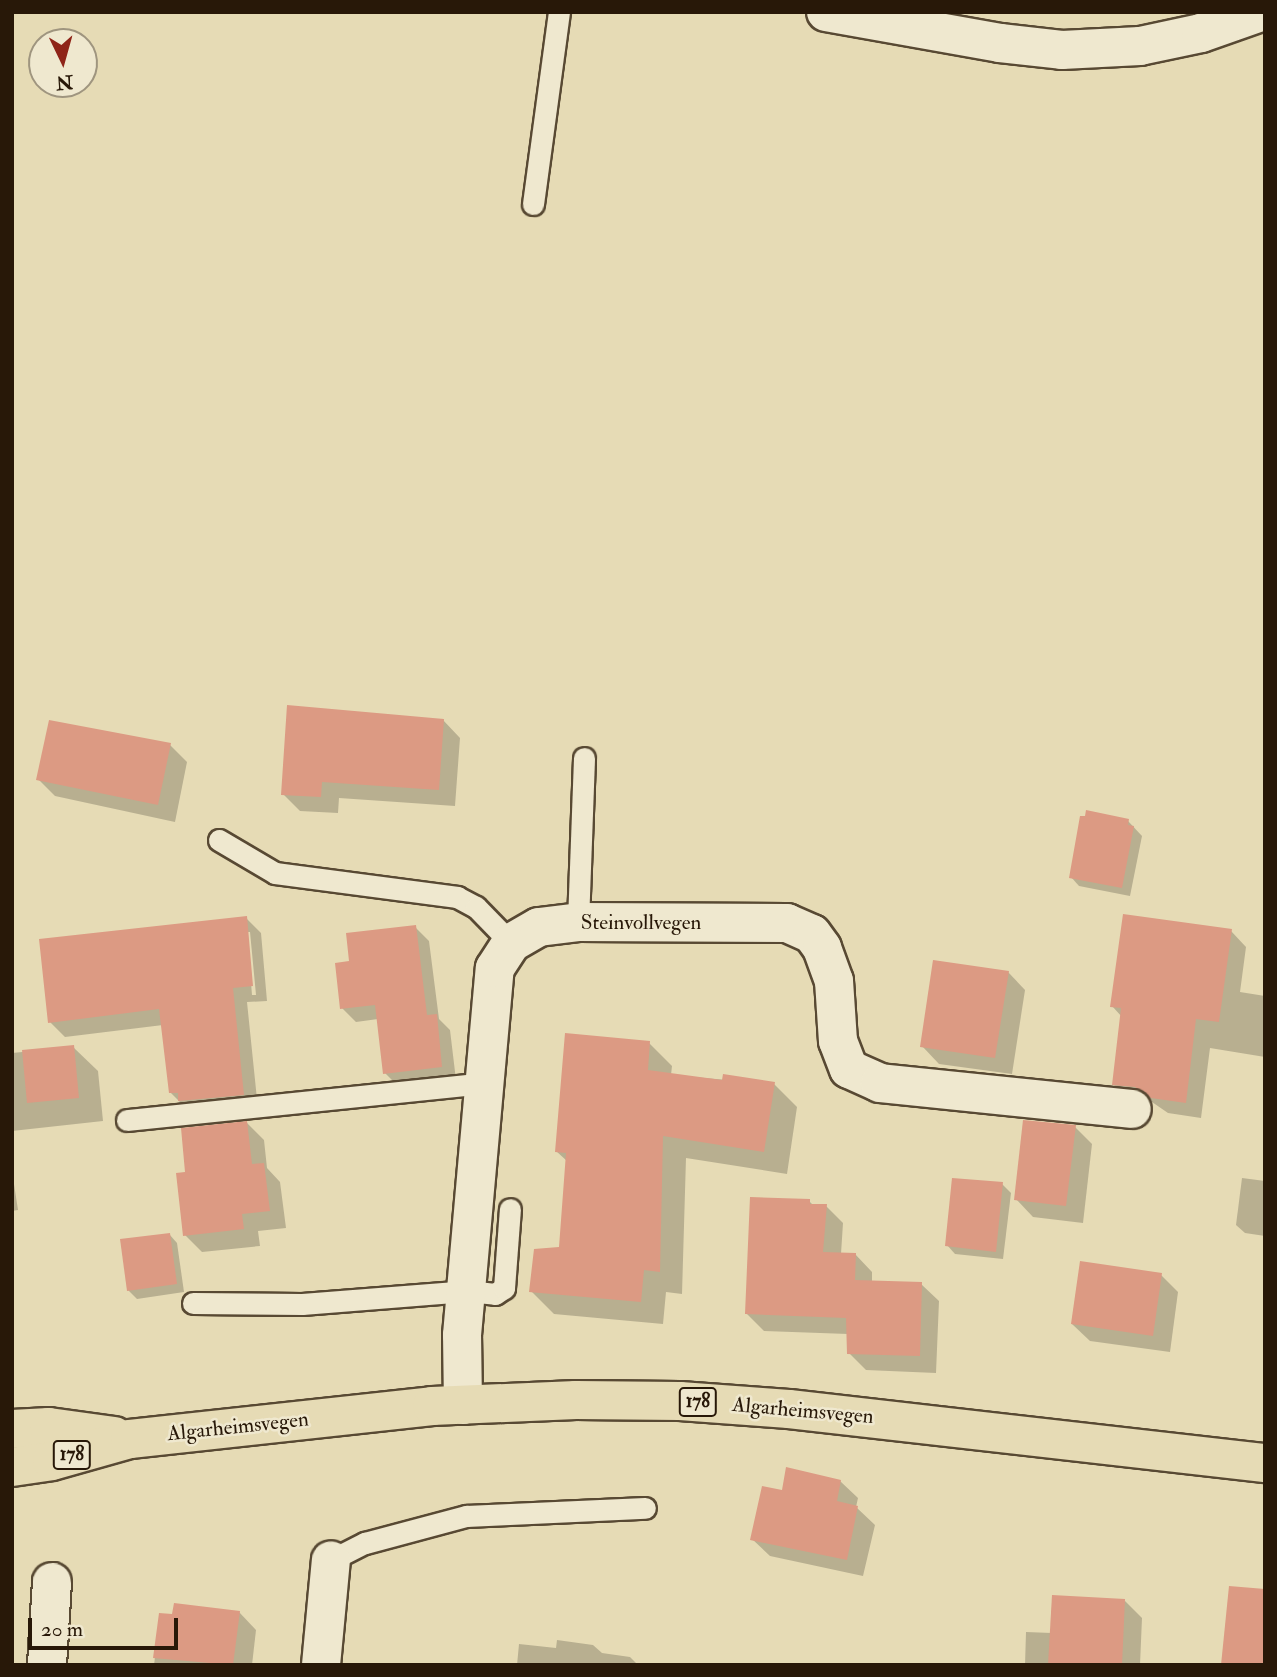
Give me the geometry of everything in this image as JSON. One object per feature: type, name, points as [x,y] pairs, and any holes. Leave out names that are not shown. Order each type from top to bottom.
[{"type":"main road","name":"Algarheimsvegen","points":[[12,1466],[52,1461],[130,1439],[463,1405],[576,1400],[680,1401],[960,1426],[1265,1463]]},
{"type":"main road","name":"Algarheimsvegen","points":[[12,1429],[49,1427],[130,1439]]},
{"type":"street","points":[[826,12],[1000,43],[1062,50],[1140,46],[1201,33],[1261,12]]},
{"type":"street","name":"Steinvollvegen","points":[[511,943],[539,927],[578,922],[787,923],[812,934],[822,948],[834,981],[838,1041],[849,1069],[880,1083],[1132,1110]]},
{"type":"street","points":[[463,1405],[462,1335],[495,968],[511,943]]},
{"type":"street","points":[[321,1665],[331,1560]]},
{"type":"street","points":[[47,1665],[52,1581]]},
{"type":"lane","points":[[533,204],[559,12]]},
{"type":"lane","points":[[578,922],[584,758]]},
{"type":"lane","points":[[219,840],[275,873],[457,897],[476,907],[511,943]]},
{"type":"lane","points":[[127,1120],[484,1083]]},
{"type":"lane","points":[[193,1303],[302,1304],[468,1291],[495,1294],[504,1288],[510,1209]]},
{"type":"lane","points":[[331,1560],[365,1543],[466,1516],[645,1508]]},
{"type":"building","points":[[287,705],[444,719],[439,790],[322,782],[321,797],[281,795]]},
{"type":"building","points":[[49,720],[171,743],[158,805],[36,780]]},
{"type":"building","points":[[1086,810],[1129,819],[1128,825],[1134,826],[1122,888],[1069,878],[1080,816],[1085,816]]},
{"type":"building","points":[[1123,914],[1232,929],[1219,1022],[1196,1019],[1186,1103],[1151,1098],[1135,1087],[1112,1085],[1121,1008],[1110,1007]]},
{"type":"building","points":[[247,916],[253,986],[233,988],[244,1095],[178,1101],[178,1093],[169,1093],[159,1009],[48,1023],[39,939]]},
{"type":"building","points":[[416,925],[427,1015],[437,1014],[442,1067],[383,1074],[375,1005],[340,1009],[335,963],[349,961],[346,933]]},
{"type":"building","points":[[933,960],[1009,971],[995,1058],[920,1047]]},
{"type":"building","points":[[565,1033],[650,1041],[648,1070],[722,1080],[723,1074],[775,1082],[764,1152],[663,1136],[660,1272],[644,1270],[641,1302],[529,1292],[534,1249],[559,1247],[566,1153],[555,1152]]},
{"type":"building","points":[[74,1045],[79,1098],[27,1103],[22,1050]]},
{"type":"building","points":[[1023,1120],[1076,1125],[1066,1206],[1014,1200]]},
{"type":"building","points":[[247,1121],[252,1164],[264,1163],[270,1211],[242,1214],[244,1229],[183,1236],[176,1173],[185,1172],[181,1128]]},
{"type":"building","points":[[952,1178],[1003,1182],[996,1252],[945,1246]]},
{"type":"building","points":[[750,1197],[810,1199],[810,1204],[827,1204],[823,1252],[856,1253],[855,1280],[922,1282],[920,1356],[847,1354],[846,1318],[745,1314]]},
{"type":"building","points":[[170,1233],[177,1284],[127,1291],[120,1239]]},
{"type":"building","points":[[1080,1261],[1162,1273],[1153,1336],[1071,1324]]},
{"type":"building","points":[[786,1467],[841,1480],[837,1501],[858,1506],[847,1560],[750,1540],[762,1486],[782,1490]]},
{"type":"building","points":[[1229,1586],[1265,1589],[1265,1665],[1221,1665]]},
{"type":"building","points":[[1052,1595],[1125,1599],[1122,1665],[1048,1665]]},
{"type":"building","points":[[174,1603],[240,1611],[233,1665],[153,1658],[159,1613],[172,1614]]}]
